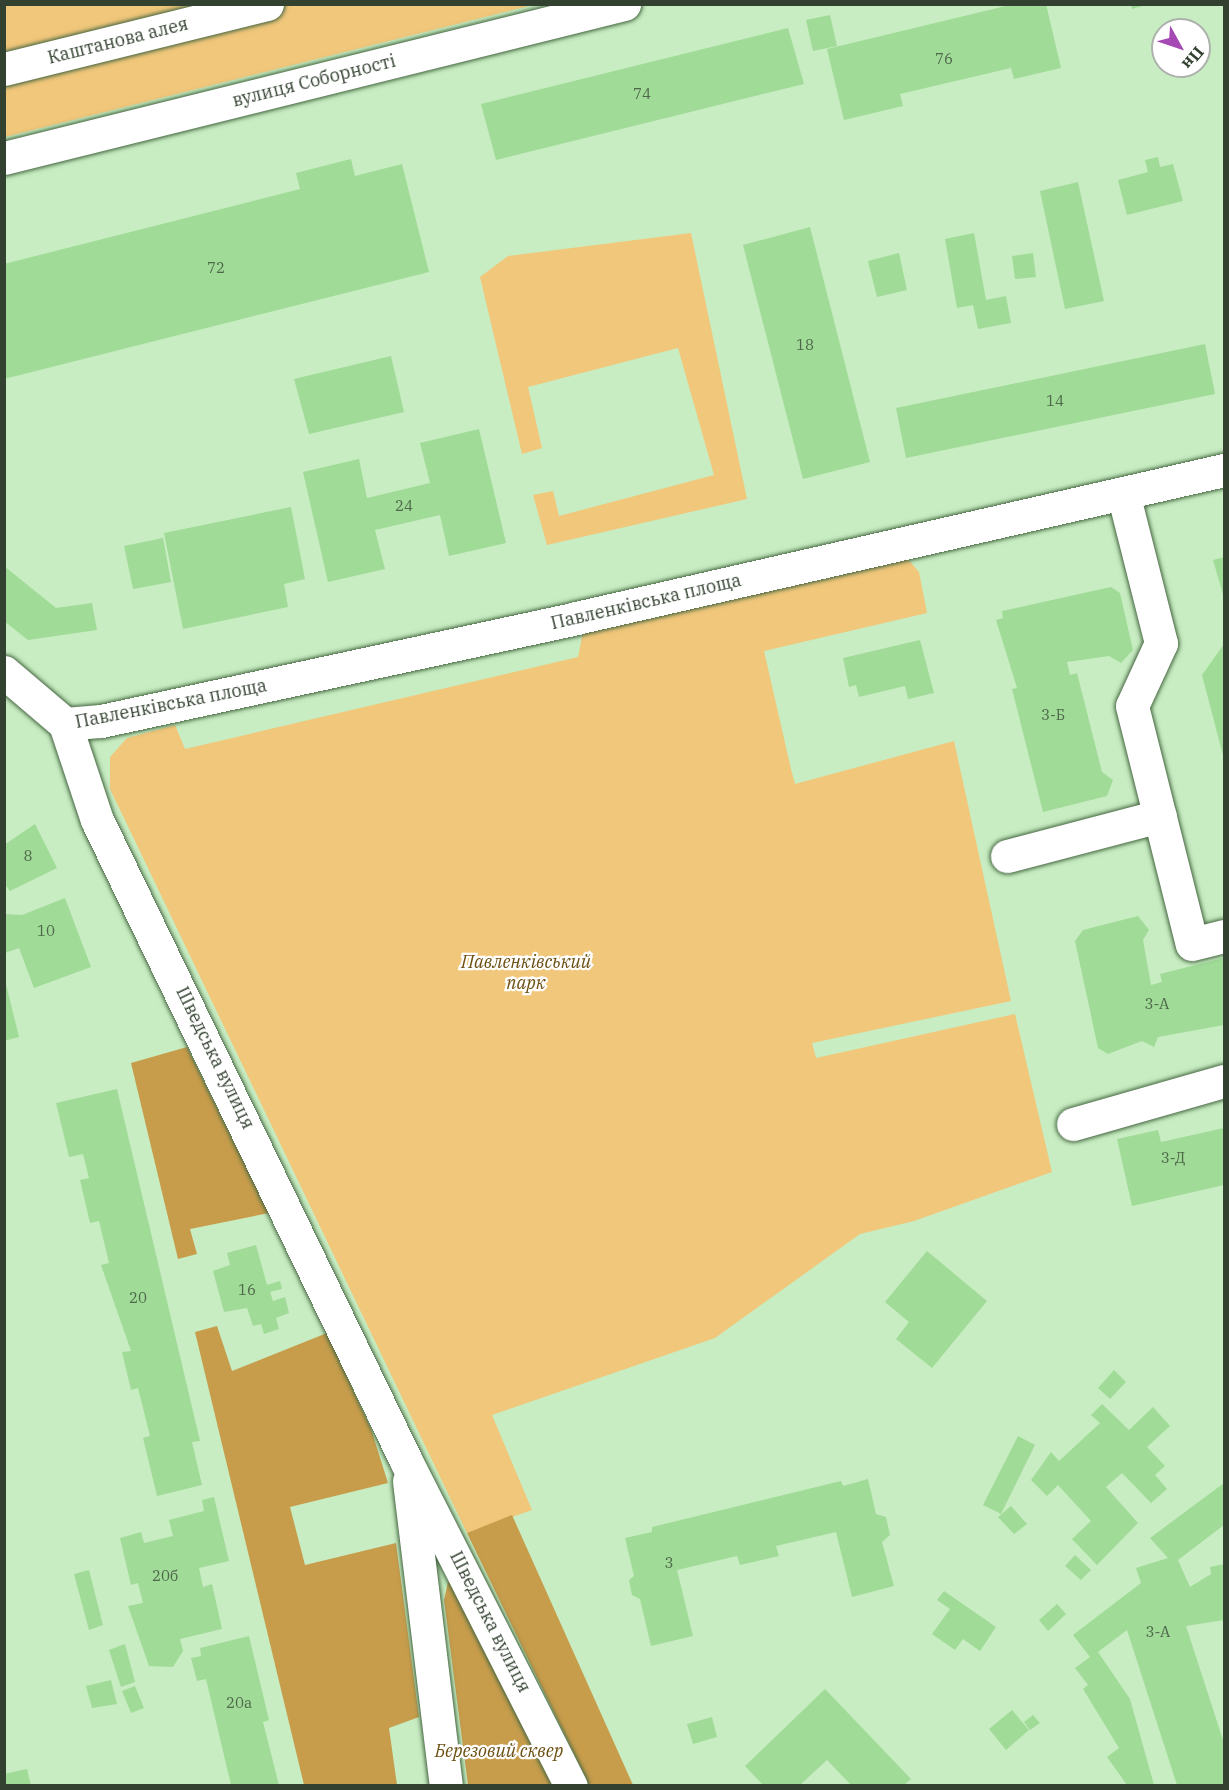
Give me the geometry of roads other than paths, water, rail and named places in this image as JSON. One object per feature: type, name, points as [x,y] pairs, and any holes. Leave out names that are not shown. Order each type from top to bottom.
[{"type":"street","name":"Каштанова алея","points":[[4,69],[267,4]]},
{"type":"street","name":"вулиця Соборності","points":[[4,158],[624,4]]},
{"type":"street","name":"Павленківська площа","points":[[65,724],[101,721],[576,618],[1224,470]]},
{"type":"street","points":[[1123,493],[1161,643],[1132,706],[1192,944],[1224,936]]},
{"type":"street","points":[[4,672],[65,724]]},
{"type":"street","name":"Шведська вулиця","points":[[65,724],[97,820],[406,1461],[571,1785]]},
{"type":"street","points":[[1007,856],[1160,816]]},
{"type":"street","points":[[1073,1124],[1224,1081]]},
{"type":"street","name":"Шведська вулиця","points":[[406,1461],[447,1785]]},
{"type":"park label","name":"Павленківський парк","points":[[526,973]]},
{"type":"park label","name":"Березовий сквер","points":[[499,1751]]}]
